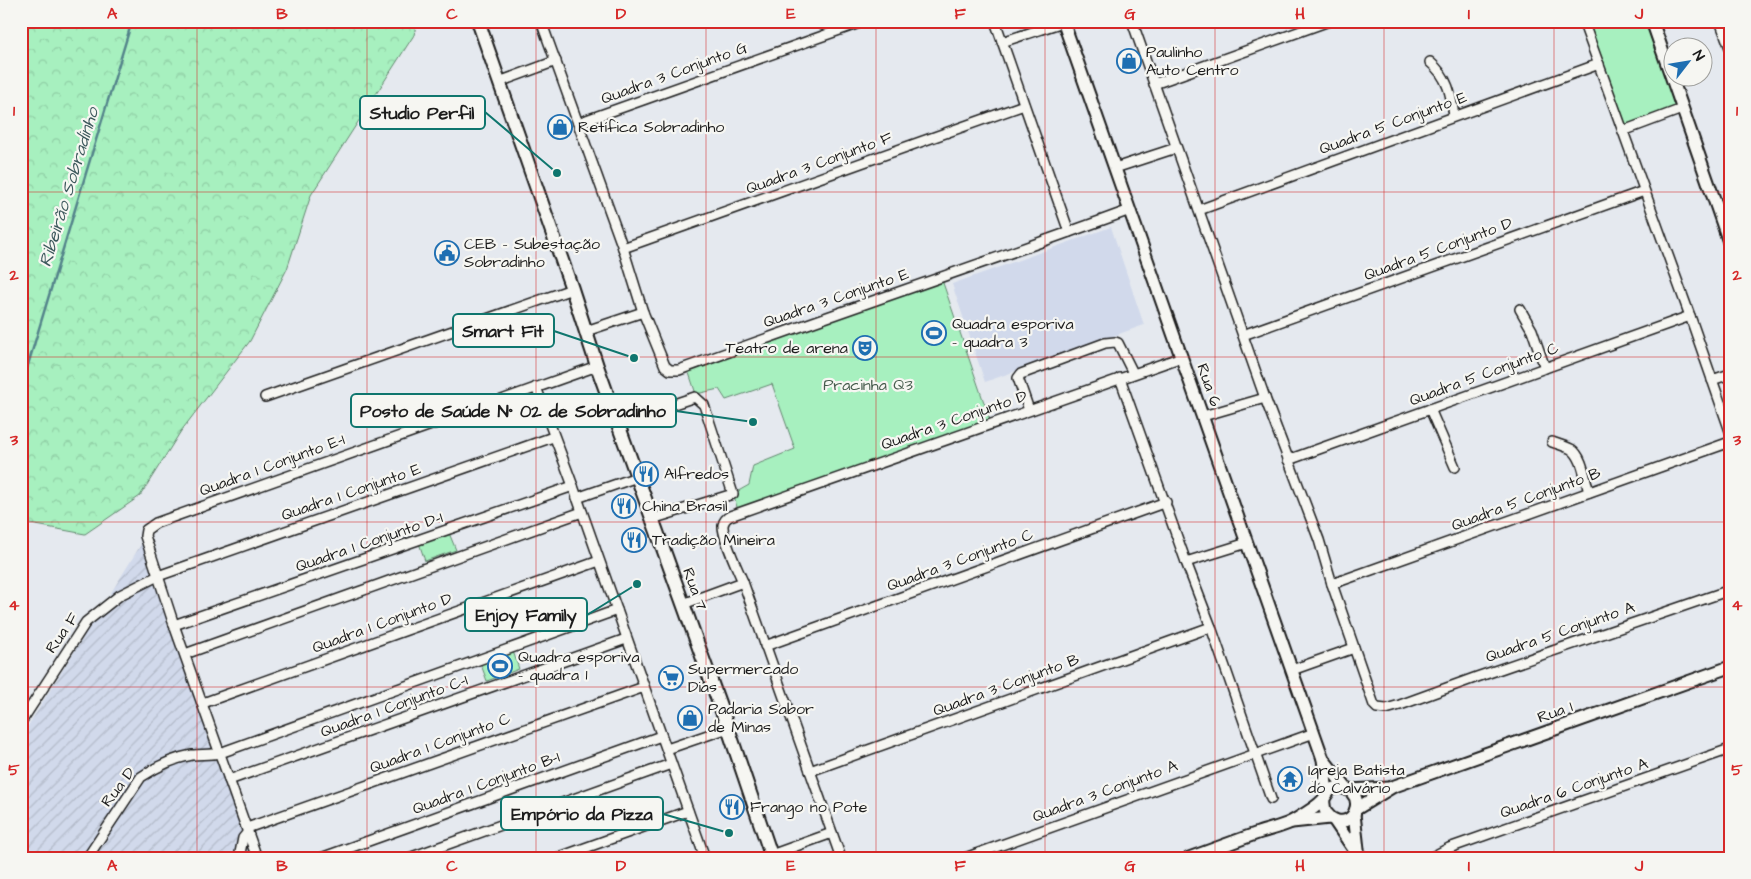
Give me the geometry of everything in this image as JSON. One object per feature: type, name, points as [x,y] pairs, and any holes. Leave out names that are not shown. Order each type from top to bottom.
[{"type":"main road","name":"Rua 7","points":[[478,21],[617,423],[728,728],[771,856]]},
{"type":"street","name":"Quadra 3 Conjunto E","points":[[541,21],[623,248],[643,312],[666,366],[670,370],[679,370],[1130,210]]},
{"type":"street","name":"Quadra 3 Conjunto G","points":[[578,123],[865,21]]},
{"type":"street","points":[[995,21],[1069,232]]},
{"type":"street","points":[[1132,21],[1265,398],[1319,540],[1354,648],[1292,670]]},
{"type":"street","points":[[1154,84],[1329,21]]},
{"type":"street","points":[[1583,21],[1730,431]]},
{"type":"street","points":[[1652,21],[1728,237]]},
{"type":"street","points":[[1721,21],[1730,48]]},
{"type":"street","points":[[1002,42],[1063,22]]},
{"type":"street","name":"Rua 6","points":[[1063,22],[1314,733],[1324,759],[1347,789]]},
{"type":"street","points":[[498,82],[556,61]]},
{"type":"street","points":[[1430,62],[1438,69],[1444,79],[1452,99],[1454,116]]},
{"type":"street","name":"Quadra 5 Conjunto E","points":[[1198,210],[1599,64]]},
{"type":"street","name":"Quadra 3 Conjunto F","points":[[623,248],[1024,105]]},
{"type":"street","points":[[1623,131],[1682,109]]},
{"type":"street","points":[[1115,168],[1176,148]]},
{"type":"street","name":"Quadra 5 Conjunto D","points":[[1243,335],[1644,191]]},
{"type":"street","points":[[265,397],[572,289]]},
{"type":"street","points":[[1520,309],[1532,330],[1545,368]]},
{"type":"street","points":[[586,332],[643,312]]},
{"type":"street","name":"Quadra 5 Conjunto C","points":[[1288,460],[1690,316]]},
{"type":"street","points":[[1029,410],[1018,378],[1021,374],[1105,343],[1115,342],[1118,344],[1132,373]]},
{"type":"street","name":"Quadra 3 Conjunto D","points":[[743,582],[723,530],[726,518],[1132,373],[1182,357]]},
{"type":"street","name":"Quadra 1 Conjunto E-1","points":[[158,576],[145,536],[146,530],[156,523],[597,366]]},
{"type":"street","points":[[1712,380],[1730,374]]},
{"type":"street","points":[[1120,378],[1272,799]]},
{"type":"street","points":[[536,387],[705,858]]},
{"type":"street","points":[[617,423],[695,397],[704,405],[733,494],[652,519]]},
{"type":"street","points":[[1202,416],[1265,398]]},
{"type":"street","points":[[1430,409],[1455,467]]},
{"type":"street","name":"Quadra 1 Conjunto E","points":[[120,595],[158,576],[553,437]]},
{"type":"street","points":[[1552,442],[1571,449],[1576,453],[1589,492]]},
{"type":"street","name":"Quadra 5 Conjunto B","points":[[1332,584],[1730,442]]},
{"type":"street","points":[[577,498],[637,477]]},
{"type":"street","name":"Quadra 1 Conjunto D-1","points":[[174,626],[573,486]]},
{"type":"street","name":"Quadra 3 Conjunto C","points":[[765,646],[1166,502]]},
{"type":"street","points":[[185,654],[582,512]]},
{"type":"street","points":[[1186,562],[1247,543]]},
{"type":"street","name":"Quadra 1 Conjunto D","points":[[203,703],[599,561]]},
{"type":"street","points":[[158,576],[257,858]]},
{"type":"street","points":[[683,604],[743,582],[840,858]]},
{"type":"street","name":"Quadra 5 Conjunto A","points":[[1354,648],[1374,706],[1386,709],[1730,590]]},
{"type":"street","name":"Rua F","points":[[21,722],[86,622],[120,595]]},
{"type":"street","name":"Quadra 1 Conjunto C-1","points":[[220,753],[617,610]]},
{"type":"street","name":"Quadra 3 Conjunto B","points":[[810,771],[1211,627]]},
{"type":"street","name":"Quadra 1 Conjunto C-1","points":[[229,780],[626,639]]},
{"type":"street","name":"Rua 1","points":[[1392,787],[1730,667]]},
{"type":"street","name":"Quadra 1 Conjunto C","points":[[248,830],[644,687]]},
{"type":"street","points":[[666,750],[728,728]]},
{"type":"street","name":"Quadra 3 Conjunto A","points":[[965,858],[1314,733]]},
{"type":"street","name":"Quadra 1 Conjunto B-1","points":[[321,858],[661,736]]},
{"type":"street","name":"Quadra 6 Conjunto A","points":[[1430,858],[1449,848],[1730,749]]},
{"type":"street","name":"Rua D","points":[[87,858],[142,777],[178,759],[192,755],[220,753]]},
{"type":"street","name":"Rua 6","points":[[1324,759],[1325,796]]},
{"type":"street","points":[[408,858],[671,764]]},
{"type":"street","points":[[1290,822],[1336,788],[1392,787]]},
{"type":"street","points":[[1189,858],[1290,822],[1345,820],[1392,787]]},
{"type":"street","points":[[1347,789],[1356,798],[1358,857]]},
{"type":"street","points":[[1325,796],[1324,810],[1358,857]]},
{"type":"street","points":[[557,858],[688,811]]},
{"type":"street","points":[[239,858],[243,838],[248,830]]},
{"type":"street","points":[[771,856],[788,853],[832,833]]},
{"type":"shaded area","points":[[1111,227],[1144,325],[985,382],[952,284]]},
{"type":"shaded area","points":[[147,535],[262,858],[21,858],[21,737]]},
{"type":"green space","points":[[21,21],[417,21],[414,35],[311,195],[287,269],[250,341],[181,431],[140,496],[85,534],[25,523],[21,524]]},
{"type":"green space","points":[[1588,21],[1645,21],[1664,74],[1664,88],[1669,88],[1676,107],[1626,125]]},
{"type":"green space","name":"Pracinha Q3","points":[[942,280],[990,420],[738,510],[733,494],[749,485],[753,466],[795,449],[772,384],[726,400],[719,389],[696,394],[688,370]]},
{"type":"green space","points":[[449,533],[456,550],[425,561],[419,543]]},
{"type":"green space","name":"Quadra esporiva - quadra 1","points":[[513,651],[519,669],[487,681],[480,662]]},
{"type":"waterway","name":"Ribeirão Sobradinho","points":[[21,388],[132,21]]},
{"type":"place","name":"Paulinho Auto Centro","points":[[1129,61]]},
{"type":"place","name":"Retífica Sobradinho","points":[[560,127]]},
{"type":"place","name":"Studio Perfil","points":[[557,173]]},
{"type":"place","name":"CEB - Subestação Sobradinho","points":[[447,253]]},
{"type":"place","name":"Quadra esporiva - quadra 3","points":[[934,333]]},
{"type":"place","name":"Teatro de arena","points":[[865,348]]},
{"type":"place","name":"Smart Fit","points":[[634,358]]},
{"type":"place","name":"Posto de Saúde N° 02 de Sobradinho","points":[[753,422]]},
{"type":"place","name":"Alfredos","points":[[646,474]]},
{"type":"place","name":"China Brasil","points":[[624,506]]},
{"type":"place","name":"Tradição Mineira","points":[[634,540]]},
{"type":"place","name":"Enjoy Family","points":[[637,584]]},
{"type":"place","name":"Quadra esporiva - quadra 1","points":[[500,666]]},
{"type":"place","name":"Supermercado Dias","points":[[671,678]]},
{"type":"place","name":"Padaria Sabor de Minas","points":[[690,718]]},
{"type":"place","name":"Igreja Batista do Calvário","points":[[1290,779]]},
{"type":"place","name":"Frango no Pote","points":[[732,807]]},
{"type":"place","name":"Empório da Pizza","points":[[729,833]]}]
